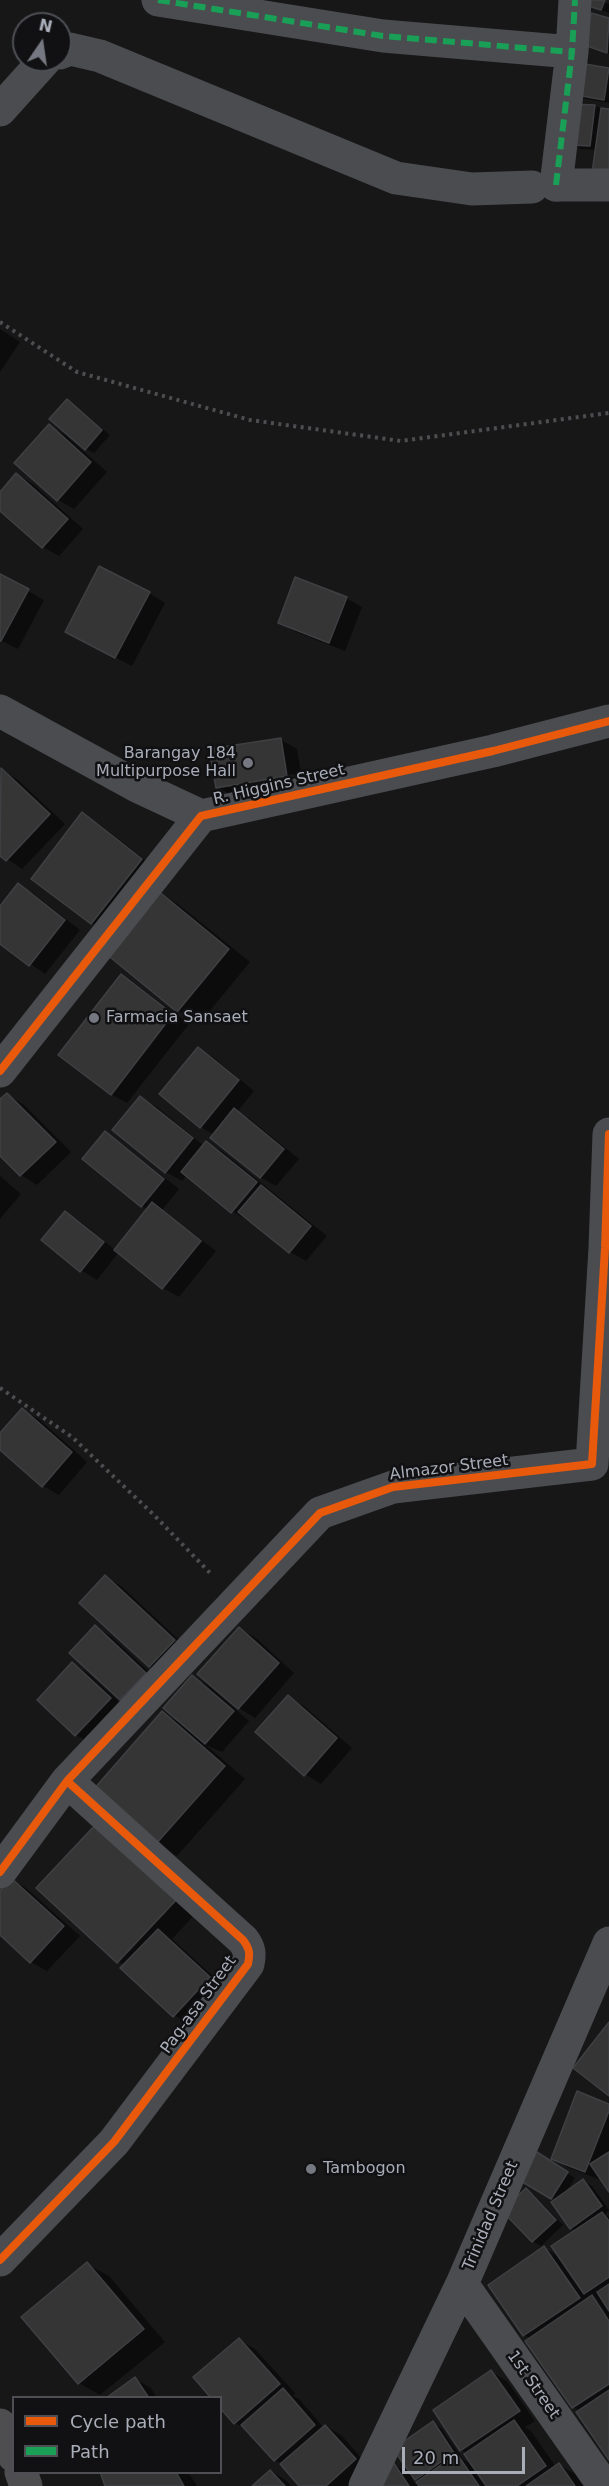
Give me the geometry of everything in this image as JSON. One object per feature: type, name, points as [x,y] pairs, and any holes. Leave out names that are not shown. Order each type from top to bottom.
[{"type":"highway","points":[[0,2425],[12,2452]]},
{"type":"street","points":[[158,0],[383,36],[572,52]]},
{"type":"street","points":[[544,186],[562,118],[572,52],[575,0]]},
{"type":"street","points":[[72,49],[100,56],[396,178],[472,189],[609,185]]},
{"type":"street","points":[[0,110],[34,72]]},
{"type":"street","points":[[0,711],[137,786],[201,816]]},
{"type":"street","name":"R. Higgins Street","points":[[0,1071],[201,816],[493,751],[609,721]]},
{"type":"street","name":"Almazor Street","points":[[0,1872],[67,1781],[320,1513],[393,1487],[592,1464],[605,1248],[609,1134]]},
{"type":"street","name":"Pag-asa Street","points":[[0,2260],[114,2142],[248,1964],[250,1955],[248,1946],[243,1940],[67,1781]]},
{"type":"street","name":"Trinidad Street","points":[[365,2486],[462,2284],[609,1943]]},
{"type":"street","name":"1st Street","points":[[462,2284],[604,2486]]},
{"type":"path","points":[[0,322],[77,372],[250,420],[401,441],[609,413]]},
{"type":"path","points":[[0,1388],[72,1437],[154,1515],[237,1601]]},
{"type":"building","points":[[585,0],[605,0],[601,10],[585,5]]},
{"type":"building","points":[[591,13],[609,18],[607,53],[587,46]]},
{"type":"building","points":[[579,63],[609,68],[604,100],[571,94]]},
{"type":"building","points":[[571,104],[595,105],[590,146],[571,145]]},
{"type":"building","points":[[601,108],[609,109],[609,175],[592,173]]},
{"type":"building","points":[[67,399],[102,430],[85,450],[49,419]]},
{"type":"building","points":[[49,424],[91,462],[57,501],[14,463]]},
{"type":"building","points":[[16,473],[68,519],[42,548],[0,511],[0,492]]},
{"type":"building","points":[[99,566],[150,592],[115,658],[65,632]]},
{"type":"building","points":[[0,574],[29,589],[1,641],[0,641]]},
{"type":"building","points":[[295,577],[347,597],[329,643],[278,623]]},
{"type":"building","name":"Barangay 184 Multipurpose Hall","points":[[281,738],[287,776],[216,788],[209,749]]},
{"type":"building","points":[[1,768],[50,814],[6,861],[0,856]]},
{"type":"building","points":[[82,812],[142,859],[91,924],[31,879]]},
{"type":"building","points":[[18,883],[65,920],[29,966],[0,944],[0,906]]},
{"type":"building","points":[[157,890],[229,949],[177,1012],[105,953]]},
{"type":"building","points":[[121,974],[173,1014],[111,1095],[58,1055]]},
{"type":"building","points":[[198,1047],[239,1080],[200,1128],[159,1094]]},
{"type":"building","points":[[7,1093],[56,1142],[20,1176],[0,1156],[0,1099]]},
{"type":"building","points":[[140,1096],[193,1138],[165,1173],[112,1130]]},
{"type":"building","points":[[234,1108],[284,1149],[260,1178],[210,1138]]},
{"type":"building","points":[[105,1131],[164,1179],[141,1207],[82,1159]]},
{"type":"building","points":[[206,1141],[257,1182],[231,1213],[181,1172]]},
{"type":"building","points":[[261,1185],[311,1226],[289,1253],[238,1212]]},
{"type":"building","points":[[152,1202],[201,1241],[162,1289],[114,1250]]},
{"type":"building","points":[[65,1211],[104,1242],[80,1272],[41,1240]]},
{"type":"building","points":[[22,1408],[72,1452],[42,1487],[0,1450],[0,1433]]},
{"type":"building","points":[[105,1575],[175,1640],[149,1667],[79,1603]]},
{"type":"building","points":[[95,1625],[146,1673],[120,1700],[69,1653]]},
{"type":"building","points":[[239,1627],[279,1663],[238,1709],[197,1674]]},
{"type":"building","points":[[72,1662],[111,1698],[75,1736],[37,1700]]},
{"type":"building","points":[[192,1675],[234,1711],[205,1744],[163,1708]]},
{"type":"building","points":[[288,1695],[337,1738],[304,1776],[255,1732]]},
{"type":"building","points":[[162,1711],[225,1766],[155,1845],[93,1790]]},
{"type":"building","points":[[98,1822],[179,1897],[117,1963],[36,1888]]},
{"type":"building","points":[[10,1877],[64,1926],[30,1963],[0,1935],[0,1891]]},
{"type":"building","points":[[158,1929],[210,1977],[173,2017],[120,1968]]},
{"type":"building","points":[[609,2022],[609,2096],[573,2068]]},
{"type":"building","points":[[577,2091],[609,2104],[609,2111],[585,2172],[551,2159]]},
{"type":"building","points":[[537,2152],[568,2172],[551,2199],[519,2180]]},
{"type":"building","points":[[609,2152],[609,2192],[590,2164]]},
{"type":"building","points":[[583,2179],[602,2206],[570,2229],[551,2202]]},
{"type":"building","points":[[526,2188],[556,2220],[532,2242],[502,2211]]},
{"type":"building","points":[[602,2212],[609,2221],[609,2277],[584,2294],[551,2246]]},
{"type":"building","points":[[544,2246],[580,2298],[523,2336],[488,2285]]},
{"type":"building","points":[[87,2262],[144,2329],[78,2384],[21,2317]]},
{"type":"building","points":[[609,2284],[609,2311],[597,2292]]},
{"type":"building","points":[[592,2295],[609,2321],[609,2384],[572,2408],[525,2341]]},
{"type":"building","points":[[239,2338],[280,2384],[234,2424],[222,2410],[222,2396],[209,2396],[193,2377]]},
{"type":"building","points":[[491,2370],[520,2411],[460,2451],[433,2410]]},
{"type":"building","points":[[135,2377],[148,2396],[109,2396]]},
{"type":"building","points":[[283,2388],[315,2425],[274,2461],[241,2425]]},
{"type":"building","points":[[609,2390],[609,2460],[576,2412]]},
{"type":"building","points":[[514,2420],[546,2466],[517,2486],[486,2486],[464,2454]]},
{"type":"building","points":[[433,2421],[454,2453],[415,2480],[393,2449]]},
{"type":"building","points":[[325,2425],[356,2459],[326,2486],[299,2486],[280,2464]]},
{"type":"building","points":[[457,2454],[479,2486],[419,2486],[416,2482]]},
{"type":"building","points":[[393,2462],[409,2486],[376,2486]]},
{"type":"building","points":[[559,2463],[575,2486],[526,2486]]},
{"type":"building","points":[[270,2470],[285,2486],[252,2486]]},
{"type":"building","points":[[101,2474],[177,2474],[184,2486],[105,2486]]},
{"type":"marked path","points":[[158,0],[383,36],[572,52]]},
{"type":"marked path","points":[[556,185],[572,52],[575,0]]},
{"type":"cycle path","points":[[0,1071],[201,816],[493,751],[609,721]]},
{"type":"cycle path","points":[[0,1872],[67,1781],[320,1513],[393,1487],[592,1464],[605,1248],[609,1134]]},
{"type":"cycle path","points":[[0,2260],[114,2142],[249,1960],[248,1949],[243,1940],[67,1781]]},
{"type":"place","name":"Barangay 184 Multipurpose Hall","points":[[248,763]]},
{"type":"place","name":"Farmacia Sansaet","points":[[94,1018]]},
{"type":"place","name":"Tambogon","points":[[311,2169]]}]
